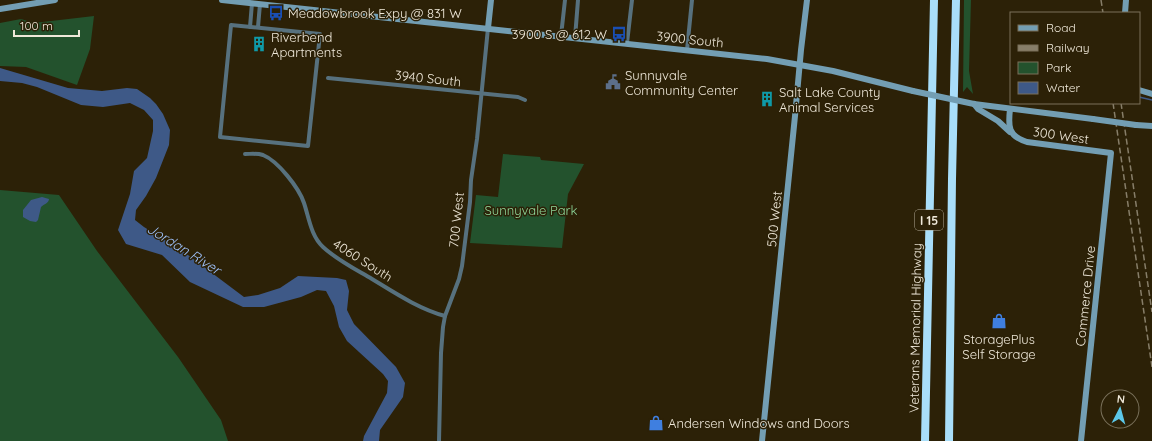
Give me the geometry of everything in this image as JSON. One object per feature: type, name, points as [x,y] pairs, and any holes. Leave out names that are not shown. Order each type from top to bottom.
[{"type":"highway","name":"Veterans Memorial Highway","points":[[925,441],[934,0]]},
{"type":"highway","name":"I 15","points":[[950,441],[952,179],[956,0]]},
{"type":"main road","points":[[0,9],[55,0]]},
{"type":"main road","name":"3900 South","points":[[222,0],[757,57],[852,75],[913,91],[974,104],[1152,126]]},
{"type":"main road","name":"700 West","points":[[488,28],[491,0]]},
{"type":"main road","name":"500 West","points":[[762,441],[807,0]]},
{"type":"main road","points":[[1125,12],[1126,0]]},
{"type":"main road","points":[[1140,90],[1152,94]]},
{"type":"main road","name":"300 West","points":[[974,104],[978,110],[998,121],[1019,139],[1027,142],[1111,153]]},
{"type":"main road","points":[[1010,109],[1009,126],[1012,133]]},
{"type":"main road","name":"Commerce Drive","points":[[1081,441],[1111,153]]},
{"type":"street","points":[[561,36],[565,0]]},
{"type":"street","points":[[574,38],[578,0]]},
{"type":"street","points":[[627,43],[632,0]]},
{"type":"street","points":[[687,50],[692,0]]},
{"type":"street","points":[[250,26],[252,3]]},
{"type":"street","points":[[258,27],[260,4]]},
{"type":"street","points":[[231,25],[250,26],[320,34],[308,146],[220,137],[231,25]]},
{"type":"street","name":"700 West","points":[[439,441],[441,353],[445,316],[459,279],[462,266],[488,28]]},
{"type":"street","name":"3940 South","points":[[328,78],[518,97],[525,100]]},
{"type":"street","name":"4060 South","points":[[245,154],[264,156],[275,162],[301,194],[314,235],[322,246],[346,264],[383,286],[425,309],[445,316]]},
{"type":"green space","points":[[964,0],[971,0],[969,71],[973,94],[967,87],[963,92]]},
{"type":"green space","points":[[94,16],[90,49],[77,85],[26,67],[0,66],[0,23],[21,19],[34,23]]},
{"type":"green space","name":"Sunnyvale Park","points":[[503,154],[540,157],[541,160],[584,164],[568,194],[562,248],[470,243],[476,195],[498,197]]},
{"type":"green space","points":[[0,190],[59,195],[97,251],[178,357],[221,420],[228,441],[0,441]]},
{"type":"water","points":[[0,68],[68,88],[102,91],[127,88],[137,89],[150,98],[163,114],[170,130],[169,145],[156,178],[136,210],[135,220],[184,252],[244,297],[258,295],[280,288],[298,276],[337,278],[346,280],[349,291],[347,310],[354,324],[396,367],[405,383],[403,397],[380,430],[379,441],[363,441],[364,436],[387,393],[388,381],[383,374],[347,341],[339,327],[334,306],[326,291],[317,290],[301,297],[264,307],[243,307],[190,282],[162,255],[126,244],[118,230],[130,194],[134,171],[147,158],[153,131],[153,120],[144,110],[130,103],[103,107],[81,105],[37,87],[22,83],[0,81]]},
{"type":"water","points":[[42,197],[49,200],[41,207],[38,220],[36,222],[30,221],[23,217],[23,210],[31,200]]},
{"type":"waterway","points":[[1140,97],[1152,100]]},
{"type":"railway","points":[[1101,0],[1103,12]]},
{"type":"railway","points":[[1113,104],[1152,367]]},
{"type":"railway","points":[[1121,104],[1152,312]]},
{"type":"place","name":"Meadowbrook Expy @ 831 W","points":[[276,13]]},
{"type":"place","name":"3900 S @ 612 W","points":[[619,34]]},
{"type":"place","name":"Riverbend Apartments","points":[[259,44]]},
{"type":"place","name":"Sunnyvale Community Center","points":[[613,82]]},
{"type":"place","name":"Salt Lake County Animal Services","points":[[767,99]]},
{"type":"place","name":"StoragePlus Self Storage","points":[[999,321]]},
{"type":"place","name":"Andersen Windows and Doors","points":[[656,423]]},
{"type":"water label","name":"Jordan River","points":[[184,249]]}]
